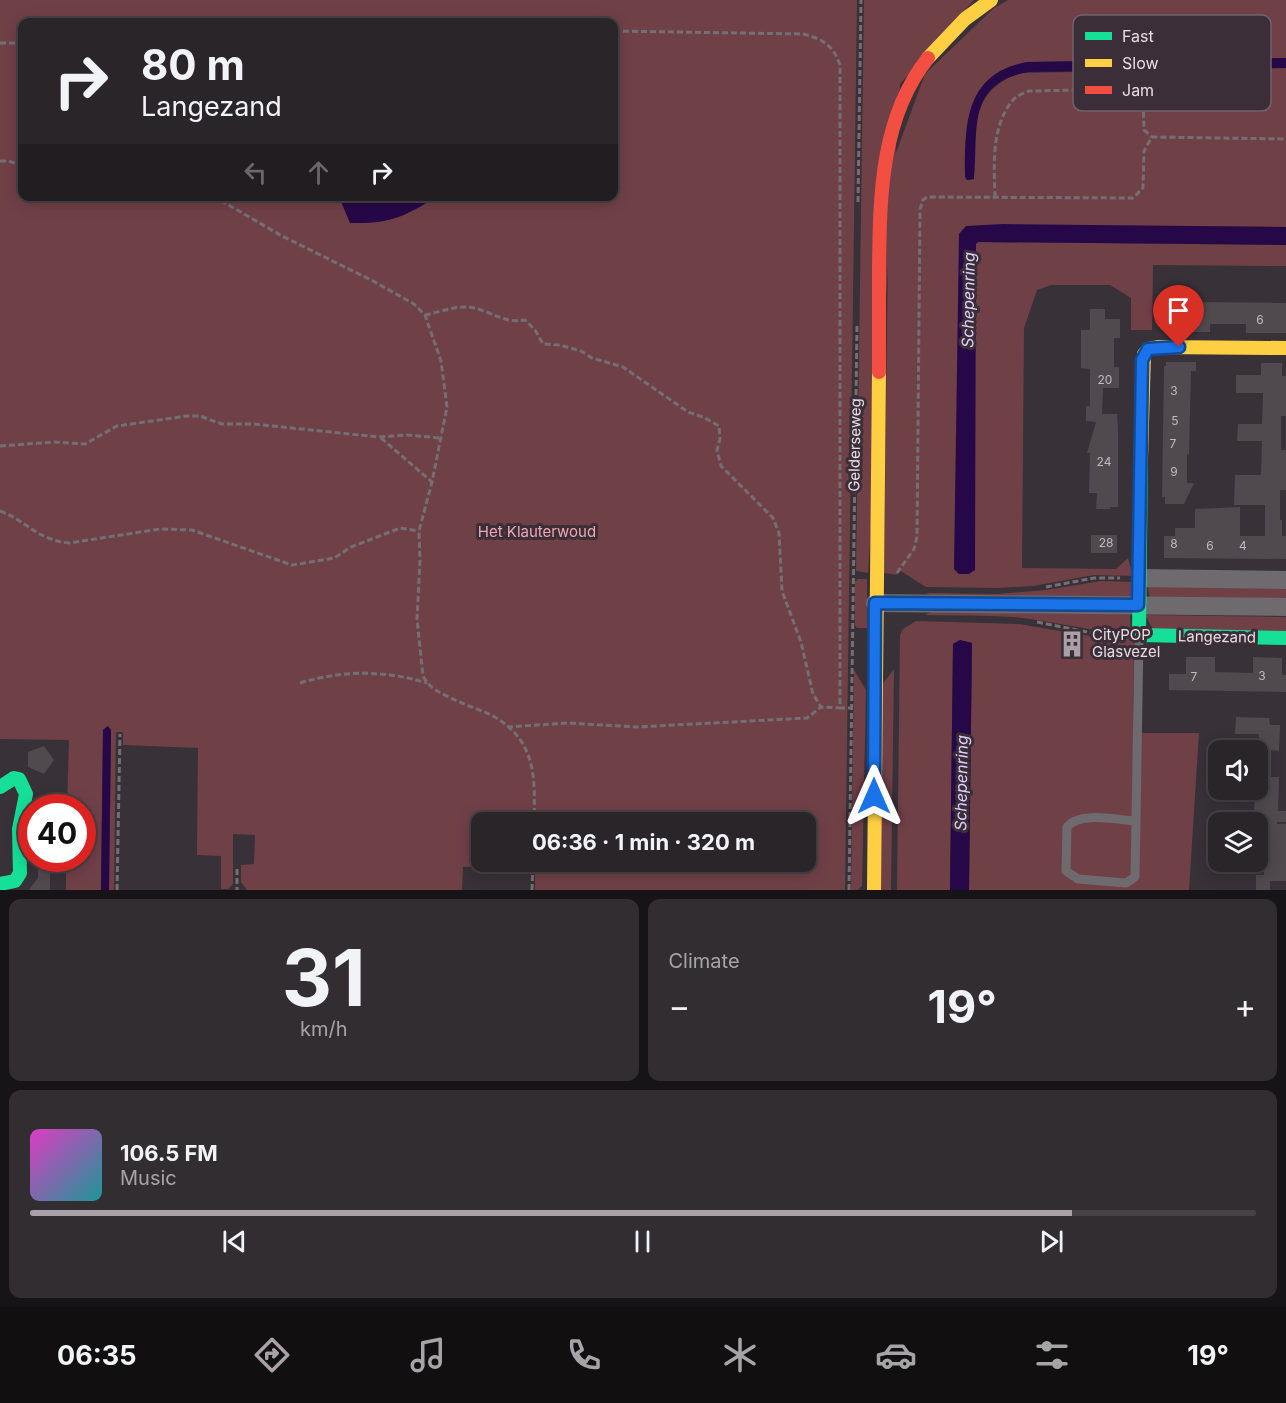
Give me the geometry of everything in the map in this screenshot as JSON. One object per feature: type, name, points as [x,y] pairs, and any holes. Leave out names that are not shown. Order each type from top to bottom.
[{"type":"street","name":"Gelderseweg","points":[[874,890],[880,207],[884,162],[890,133],[916,74],[954,28],[991,0]]},
{"type":"street","points":[[1139,635],[1144,354],[1148,349],[1158,347],[1286,348]]},
{"type":"street","points":[[1140,578],[1286,580]]},
{"type":"street","name":"Langezand","points":[[875,603],[1286,607]]},
{"type":"street","name":"Langezand","points":[[1139,635],[1286,638]]},
{"type":"street","points":[[0,787],[14,778],[19,779],[26,794],[19,830],[20,873],[15,881],[0,884]]},
{"type":"lane","points":[[1136,821],[1086,818],[1071,822],[1067,827],[1066,871],[1078,879],[1126,883],[1135,877],[1136,821],[1139,635]]},
{"type":"path","points":[[858,202],[861,0]]},
{"type":"path","points":[[618,31],[803,34],[822,39],[830,45],[840,65],[840,708]]},
{"type":"path","points":[[0,43],[18,43]]},
{"type":"path","points":[[995,197],[994,155],[1001,119],[1014,98],[1029,91],[1073,90]]},
{"type":"path","points":[[1143,111],[1144,130],[1152,137],[1286,139]]},
{"type":"path","points":[[894,577],[914,549],[917,537],[921,204],[927,197],[1133,198],[1143,188],[1144,151],[1152,137]]},
{"type":"path","points":[[0,161],[18,164]]},
{"type":"path","points":[[222,201],[282,236],[373,281],[414,304],[425,315],[441,361],[447,408],[419,531],[417,619],[422,665],[427,684]]},
{"type":"path","points":[[425,315],[466,307],[506,321],[525,320],[535,330],[543,344],[555,344],[581,351],[592,358],[623,367],[688,412],[719,426],[720,439],[717,450],[721,466],[773,518],[779,533],[782,591],[801,642],[813,694],[821,707]]},
{"type":"path","name":"Gelderseweg","points":[[849,890],[857,320]]},
{"type":"path","points":[[0,446],[54,442],[85,444],[117,426],[187,416],[200,416],[222,424],[253,424],[380,437],[407,435],[440,438]]},
{"type":"path","points":[[380,437],[432,482]]},
{"type":"path","points":[[0,511],[54,542],[69,543],[160,529],[192,530],[292,565],[334,558],[351,547],[400,528],[419,531]]},
{"type":"path","points":[[1038,588],[1094,578],[1140,578]]},
{"type":"path","points":[[1032,622],[1096,634],[1139,635]]},
{"type":"path","points":[[300,683],[330,675],[362,672],[395,675],[427,684],[497,719],[516,734],[528,754],[533,767],[534,812]]},
{"type":"path","points":[[507,727],[568,723],[637,727],[807,718],[821,707],[851,708]]},
{"type":"path","points":[[117,890],[120,734]]},
{"type":"path","points":[[237,869],[237,890]]},
{"type":"path","points":[[532,872],[532,890]]},
{"type":"green space","name":"Het Klauterwoud","points":[[0,0],[857,0],[845,890],[535,890],[535,872],[816,872],[816,812],[471,812],[471,867],[463,867],[462,890],[247,890],[241,882],[241,865],[254,864],[255,835],[233,834],[233,884],[228,889],[221,889],[221,856],[197,855],[198,748],[123,745],[123,732],[116,732],[114,890],[109,890],[111,730],[108,726],[103,730],[101,890],[66,890],[66,872],[96,872],[96,794],[67,794],[69,740],[0,739]]},
{"type":"green space","points":[[864,0],[974,0],[900,84],[868,573],[856,571]]},
{"type":"green space","points":[[1008,0],[1286,0],[1286,58],[1271,58],[1271,15],[1073,15],[1073,61],[1027,62],[1006,69],[990,78],[980,91],[973,106],[968,141],[967,180],[972,180],[974,131],[982,103],[990,91],[1002,81],[1019,73],[1073,72],[1073,111],[1271,111],[1271,68],[1286,68],[1286,227],[966,226],[954,569],[959,574],[969,574],[976,244],[978,242],[1286,245],[1286,266],[1153,265],[1152,330],[1131,330],[1131,298],[1110,285],[1051,285],[1037,290],[1024,328],[1022,568],[1116,569],[1128,558],[1133,576],[1094,575],[1033,586],[998,588],[926,587],[899,570],[897,575],[884,573],[889,172],[925,74],[994,8]]},
{"type":"green space","points":[[858,579],[867,579],[867,628],[857,628],[855,625],[855,582]]},
{"type":"green space","points":[[1101,581],[1132,582],[1131,597],[932,596],[926,593],[997,594],[1046,590]]},
{"type":"green space","points":[[1147,585],[1286,585],[1286,601],[1150,599]]},
{"type":"green space","points":[[931,612],[1130,614],[1131,633],[1101,631],[1013,617],[925,615]]},
{"type":"green space","points":[[1145,615],[1286,617],[1286,633],[1154,631]]},
{"type":"green space","points":[[916,621],[1019,624],[1101,638],[1132,638],[1134,641],[1133,733],[1199,733],[1189,890],[969,890],[972,643],[960,640],[953,644],[950,890],[897,890],[900,635],[903,629]]},
{"type":"green space","points":[[894,669],[891,890],[879,890],[881,686]]},
{"type":"green space","points":[[854,670],[866,690],[862,886],[858,890],[851,890]]},
{"type":"water","points":[[1271,58],[1286,58],[1286,68],[1271,68]]},
{"type":"water","points":[[1073,61],[1073,71],[1029,72],[1008,78],[994,87],[985,98],[979,112],[974,179],[967,180],[965,177],[966,139],[972,104],[980,90],[991,78],[1006,68],[1027,62]]},
{"type":"water","points":[[341,201],[430,201],[396,218],[376,222],[350,223]]},
{"type":"water","name":"Schepenring","points":[[1003,224],[1286,227],[1286,245],[978,242],[976,244],[975,570],[969,574],[959,574],[954,569],[959,234],[966,226]]},
{"type":"water","name":"Schepenring","points":[[960,640],[972,643],[969,890],[950,890],[953,644]]},
{"type":"water","points":[[108,726],[111,730],[109,890],[101,890],[103,730]]},
{"type":"building","points":[[1176,296],[1191,296],[1191,302],[1286,303],[1286,333],[1246,333],[1246,324],[1210,324],[1210,332],[1170,332],[1170,323],[1155,323],[1155,300],[1176,300]]},
{"type":"building","points":[[1090,309],[1105,309],[1105,319],[1120,319],[1120,338],[1114,338],[1114,367],[1119,367],[1119,388],[1103,388],[1102,414],[1117,414],[1118,427],[1118,507],[1110,507],[1110,509],[1096,509],[1097,493],[1089,493],[1090,453],[1087,453],[1096,422],[1086,421],[1086,406],[1090,406],[1090,369],[1081,368],[1081,330],[1090,330]]},
{"type":"building","points":[[1166,362],[1196,362],[1196,371],[1191,371],[1189,454],[1187,454],[1187,483],[1194,483],[1184,504],[1165,504],[1165,497],[1162,497],[1164,366]]},
{"type":"building","points":[[1261,363],[1282,363],[1282,376],[1286,376],[1286,416],[1281,416],[1281,450],[1286,450],[1286,490],[1280,490],[1280,520],[1282,520],[1282,536],[1286,536],[1286,559],[1164,558],[1164,536],[1175,536],[1175,528],[1195,528],[1195,509],[1240,507],[1240,536],[1265,536],[1265,505],[1234,505],[1235,475],[1261,475],[1262,441],[1237,441],[1238,424],[1262,424],[1263,393],[1236,393],[1236,375],[1261,375]]},
{"type":"building","points":[[1091,535],[1117,535],[1117,553],[1091,553]]},
{"type":"building","points":[[1186,657],[1215,657],[1215,672],[1253,673],[1253,657],[1282,658],[1282,675],[1286,675],[1286,692],[1169,690],[1169,674],[1186,674]]},
{"type":"building","points":[[1236,717],[1269,718],[1270,725],[1280,725],[1279,751],[1271,750],[1271,777],[1279,777],[1278,811],[1286,811],[1286,822],[1277,822],[1277,824],[1286,824],[1286,881],[1270,881],[1270,890],[1256,890],[1256,875],[1264,875],[1264,872],[1268,872],[1268,812],[1236,812],[1236,810],[1254,810],[1255,800],[1268,800],[1268,740],[1259,740],[1259,734],[1235,734]]},
{"type":"building","points":[[44,746],[54,760],[44,774],[28,767],[28,752]]},
{"type":"building","points":[[38,872],[50,872],[50,890],[29,890],[38,878]]},
{"type":"traffic: fast","points":[[1141,459],[1139,635],[1286,638]]},
{"type":"traffic: fast","points":[[0,787],[14,778],[19,779],[26,794],[19,829],[20,873],[15,881],[0,884]]},
{"type":"traffic: slow","points":[[928,58],[965,19],[991,0]]},
{"type":"traffic: slow","points":[[1141,459],[1144,354],[1148,349],[1158,347],[1286,348]]},
{"type":"traffic: slow","points":[[874,890],[879,372]]},
{"type":"traffic: jam","points":[[879,372],[879,239],[886,157],[901,105],[912,81],[928,58]]},
{"type":"place","name":"CityPOP Glasvezel","points":[[1072,644]]},
{"type":"route","points":[[874,796],[875,603],[1138,605],[1142,360],[1148,349],[1153,347],[1179,347]]}]
